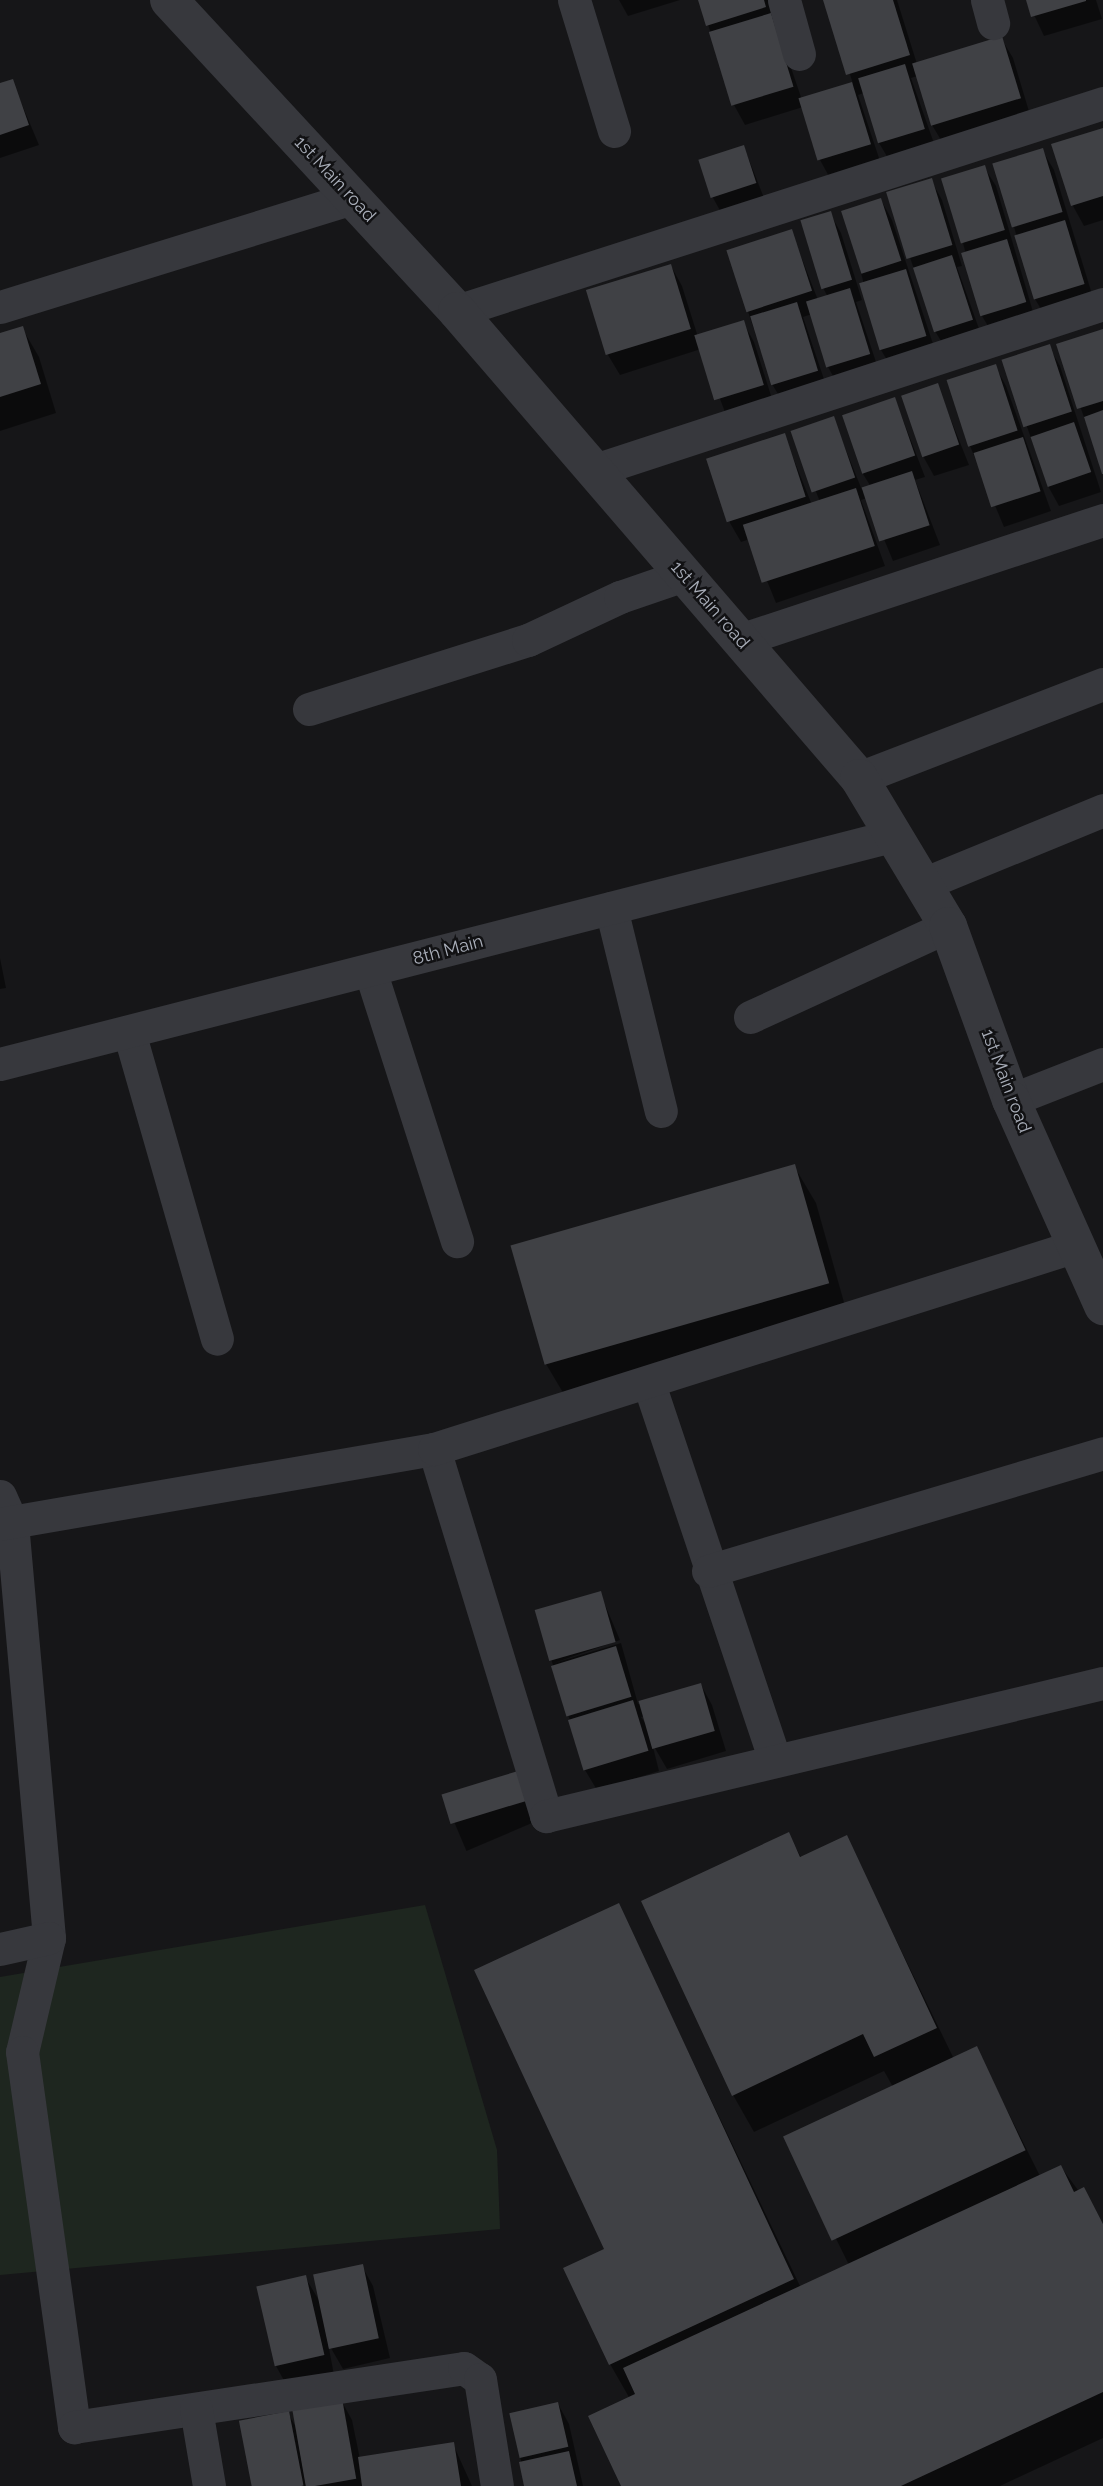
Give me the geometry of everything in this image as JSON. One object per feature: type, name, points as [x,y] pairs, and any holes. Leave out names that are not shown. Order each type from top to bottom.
[{"type":"street","name":"1st Main road","points":[[169,0],[457,311],[859,778],[948,926],[1011,1100],[1103,1306]]},
{"type":"street","points":[[575,0],[614,131]]},
{"type":"street","points":[[784,0],[799,54]]},
{"type":"street","points":[[457,311],[1103,103]]},
{"type":"street","points":[[0,306],[353,198]]},
{"type":"street","points":[[592,471],[1103,304]]},
{"type":"street","points":[[740,640],[1103,520]]},
{"type":"street","points":[[309,709],[528,640],[620,597],[684,575]]},
{"type":"street","points":[[859,778],[1103,684]]},
{"type":"street","points":[[923,884],[1103,810]]},
{"type":"street","name":"8th Main","points":[[0,1064],[895,835]]},
{"type":"street","points":[[611,908],[661,1111]]},
{"type":"street","points":[[750,1017],[948,926]]},
{"type":"street","points":[[370,970],[457,1241]]},
{"type":"street","points":[[129,1032],[217,1339]]},
{"type":"street","points":[[1011,1100],[1103,1064]]},
{"type":"street","points":[[497,2486],[480,2379],[464,2368],[74,2427],[22,2052],[49,1938],[4,1514],[434,1449],[649,1384],[1076,1246]]},
{"type":"street","points":[[649,1384],[708,1571],[775,1760]]},
{"type":"street","points":[[434,1449],[546,1816],[1103,1682]]},
{"type":"street","points":[[708,1571],[1103,1453]]},
{"type":"street","points":[[0,1949],[49,1938]]},
{"type":"street","points":[[196,2409],[209,2486]]},
{"type":"shaded area","points":[[425,1905],[497,2150],[500,2229],[0,2275],[0,1977]]},
{"type":"building","points":[[698,0],[764,0],[766,7],[706,26]]},
{"type":"building","points":[[823,0],[893,0],[910,55],[846,75]]},
{"type":"building","points":[[1026,0],[1086,0],[1086,1],[1031,17]]},
{"type":"building","points":[[771,13],[794,87],[731,106],[709,32]]},
{"type":"building","points":[[1002,36],[1021,98],[931,126],[912,63]]},
{"type":"building","points":[[905,64],[925,129],[878,143],[858,78]]},
{"type":"building","points":[[13,79],[29,125],[0,135],[0,83]]},
{"type":"building","points":[[852,82],[871,144],[817,161],[798,98]]},
{"type":"building","points":[[1103,128],[1103,196],[1071,206],[1051,144]]},
{"type":"building","points":[[744,145],[756,183],[711,198],[698,160]]},
{"type":"building","points":[[1043,148],[1063,212],[1012,228],[992,163]]},
{"type":"building","points":[[985,165],[1005,230],[961,243],[941,178]]},
{"type":"building","points":[[932,178],[952,245],[907,259],[886,192]]},
{"type":"building","points":[[881,198],[901,261],[861,274],[841,211]]},
{"type":"building","points":[[831,211],[852,280],[821,289],[800,220]]},
{"type":"building","points":[[1065,220],[1085,284],[1034,300],[1014,235]]},
{"type":"building","points":[[792,229],[812,291],[746,312],[726,250]]},
{"type":"building","points":[[1007,239],[1026,302],[980,316],[961,253]]},
{"type":"building","points":[[952,255],[973,320],[934,332],[913,268]]},
{"type":"building","points":[[671,264],[691,329],[606,355],[586,290]]},
{"type":"building","points":[[906,269],[926,336],[880,350],[859,283]]},
{"type":"building","points":[[850,288],[870,354],[826,367],[806,301]]},
{"type":"building","points":[[797,302],[818,371],[771,385],[750,316]]},
{"type":"building","points":[[744,320],[764,385],[714,400],[694,335]]},
{"type":"building","points":[[23,326],[41,384],[0,397],[0,333]]},
{"type":"building","points":[[1103,329],[1103,401],[1077,409],[1056,344]]},
{"type":"building","points":[[1050,344],[1072,412],[1023,427],[1001,360]]},
{"type":"building","points":[[996,364],[1018,431],[968,447],[947,380]]},
{"type":"building","points":[[938,383],[959,444],[922,457],[901,396]]},
{"type":"building","points":[[895,397],[915,456],[862,474],[842,415]]},
{"type":"building","points":[[1103,410],[1103,474],[1102,474],[1084,417]]},
{"type":"building","points":[[834,416],[855,477],[812,492],[791,431]]},
{"type":"building","points":[[1074,422],[1091,472],[1048,487],[1031,437]]},
{"type":"building","points":[[785,433],[806,497],[727,522],[706,459]]},
{"type":"building","points":[[1023,437],[1041,491],[991,507],[974,453]]},
{"type":"building","points":[[912,471],[930,525],[879,542],[862,487]]},
{"type":"building","points":[[856,488],[875,546],[762,583],[743,525]]},
{"type":"building","points":[[795,1164],[829,1283],[545,1365],[510,1246]]},
{"type":"building","points":[[601,1591],[616,1642],[549,1661],[535,1610]]},
{"type":"building","points":[[616,1646],[631,1697],[566,1717],[551,1666]]},
{"type":"building","points":[[701,1683],[715,1731],[652,1749],[639,1701]]},
{"type":"building","points":[[633,1700],[648,1751],[583,1771],[568,1720]]},
{"type":"building","points":[[518,1771],[527,1801],[451,1824],[441,1794]]},
{"type":"building","points":[[789,1832],[800,1857],[847,1835],[937,2028],[874,2057],[863,2034],[732,2096],[641,1901]]},
{"type":"building","points":[[619,1903],[794,2279],[609,2365],[563,2268],[604,2249],[474,1970]]},
{"type":"building","points":[[977,2046],[1026,2150],[832,2241],[783,2136]]},
{"type":"building","points":[[1061,2165],[1074,2192],[1084,2187],[1103,2224],[1103,2392],[901,2486],[621,2486],[588,2416],[635,2394],[623,2368]]},
{"type":"building","points":[[363,2264],[379,2338],[329,2349],[313,2275]]},
{"type":"building","points":[[306,2275],[324,2355],[275,2366],[256,2286]]},
{"type":"building","points":[[342,2398],[356,2479],[306,2486],[292,2407]]},
{"type":"building","points":[[558,2402],[568,2447],[520,2458],[509,2413]]},
{"type":"building","points":[[289,2411],[304,2486],[252,2486],[239,2421]]},
{"type":"building","points":[[454,2442],[461,2486],[362,2486],[358,2457]]},
{"type":"building","points":[[569,2451],[577,2486],[524,2486],[519,2462]]}]
